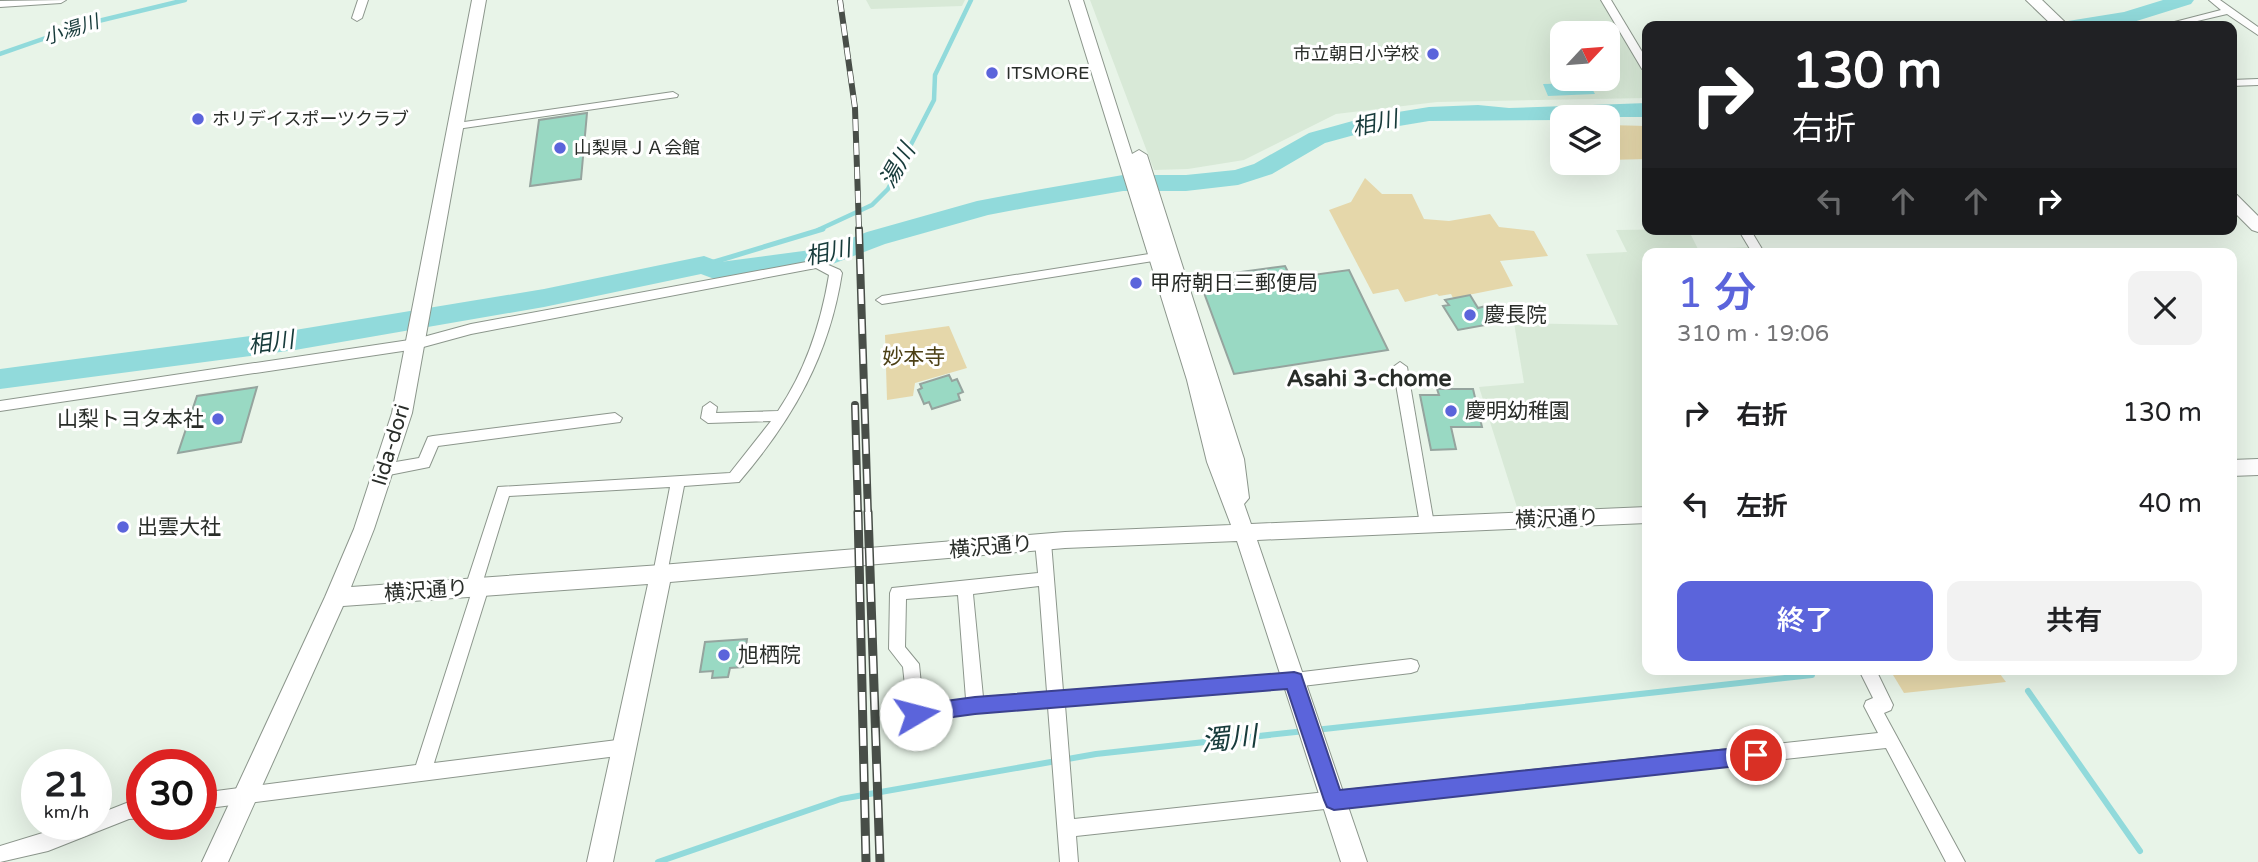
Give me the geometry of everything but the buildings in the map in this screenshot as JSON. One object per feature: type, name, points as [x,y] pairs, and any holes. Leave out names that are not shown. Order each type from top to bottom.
[{"type":"main road","points":[[2033,0],[2056,21]]},
{"type":"main road","points":[[2237,205],[2258,226]]},
{"type":"street","points":[[0,4],[61,0]]},
{"type":"street","points":[[357,18],[363,0]]},
{"type":"street","name":"Iida-dori","points":[[215,862],[248,795],[336,597],[384,470],[402,412],[479,0]]},
{"type":"street","points":[[1076,0],[1137,171]]},
{"type":"street","points":[[1088,0],[1164,256],[1217,462],[1244,531],[1354,862]]},
{"type":"street","points":[[1606,0],[1642,61]]},
{"type":"street","points":[[2214,0],[2258,32]]},
{"type":"street","points":[[2185,21],[2227,11]]},
{"type":"street","points":[[2237,83],[2258,82]]},
{"type":"street","points":[[457,126],[673,95]]},
{"type":"street","points":[[882,300],[1164,256]]},
{"type":"street","points":[[0,406],[417,342],[471,329],[817,264],[835,273],[832,304],[825,331],[795,398],[753,457],[734,478],[503,491],[422,773]]},
{"type":"street","points":[[1400,367],[1427,524]]},
{"type":"street","points":[[710,407],[708,418],[782,416]]},
{"type":"street","points":[[384,470],[424,463],[433,441],[615,418]]},
{"type":"street","points":[[2237,468],[2258,467]]},
{"type":"street","points":[[600,862],[661,575],[678,481]]},
{"type":"street","name":"横沢通り","points":[[336,597],[661,575],[1044,542],[1642,515]]},
{"type":"street","points":[[1044,542],[1069,862]]},
{"type":"street","points":[[1046,579],[898,593],[897,649],[911,664],[916,714],[975,705],[1057,701],[1294,680],[1411,666]]},
{"type":"street","points":[[965,588],[975,705]]},
{"type":"street","points":[[1870,675],[1885,705],[1872,706],[1956,862]]},
{"type":"street","points":[[1067,828],[1890,740]]},
{"type":"street","points":[[217,799],[625,747]]},
{"type":"street","points":[[0,855],[53,840]]},
{"type":"shaded area","points":[[866,0],[965,0],[962,6],[871,9]]},
{"type":"shaded area","points":[[1090,0],[1604,0],[1616,21],[1550,21],[1550,91],[1620,91],[1620,28],[1642,65],[1642,98],[1437,102],[1336,114],[1244,160],[1188,169],[1154,170]]},
{"type":"shaded area","points":[[1616,230],[1642,230],[1642,235],[1691,235],[1698,248],[1642,248],[1642,515],[1521,520],[1479,387],[1524,383],[1514,323],[1618,325],[1586,254],[1627,252]]},
{"type":"green space","points":[[1620,125],[1642,126],[1642,159],[1620,160]]},
{"type":"green space","points":[[1365,178],[1382,194],[1412,194],[1424,219],[1449,221],[1490,214],[1499,227],[1534,231],[1548,256],[1500,261],[1513,286],[1453,298],[1451,294],[1437,294],[1405,302],[1398,289],[1373,294],[1329,210],[1351,202]]},
{"type":"green space","name":"妙本寺","points":[[949,326],[967,368],[915,383],[913,396],[887,400],[885,335]]},
{"type":"green space","points":[[1893,675],[2001,675],[2006,682],[1904,693]]},
{"type":"water","points":[[1543,84],[1550,84],[1550,91],[1593,91],[1595,94],[1548,96]]},
{"type":"waterway","name":"小湯川","points":[[0,54],[86,24],[185,0]]},
{"type":"waterway","name":"湯川","points":[[818,230],[872,205],[888,189],[934,100],[935,75],[971,0]]},
{"type":"waterway","name":"相川","points":[[2108,21],[2127,18],[2184,0]]},
{"type":"waterway","name":"相川","points":[[0,379],[295,340],[544,298],[704,265],[717,271],[830,256],[876,238],[986,207],[1123,183],[1186,183],[1238,177],[1263,169],[1317,138],[1367,124],[1429,114],[1478,112],[1509,115],[1642,110]]},
{"type":"waterway","name":"湯川","points":[[704,265],[823,229]]},
{"type":"waterway","name":"濁川","points":[[1315,730],[1812,675]]},
{"type":"waterway","points":[[2028,691],[2140,851]]},
{"type":"waterway","name":"濁川","points":[[658,862],[841,799],[1096,754],[1305,731]]},
{"type":"railway","points":[[840,0],[855,108],[859,230]]},
{"type":"railway","points":[[859,229],[868,514]]},
{"type":"railway","points":[[855,405],[858,514]]},
{"type":"railway","points":[[858,512],[866,862]]},
{"type":"railway","points":[[868,512],[880,862]]},
{"type":"place","name":"市立朝日小学校","points":[[1433,54]]},
{"type":"place","name":"ITSMORE","points":[[992,73]]},
{"type":"place","name":"ホリデイスポーツクラブ","points":[[198,119]]},
{"type":"place","name":"山梨県ＪＡ会館","points":[[560,148]]},
{"type":"place","name":"甲府朝日三郵便局","points":[[1136,283]]},
{"type":"place","name":"慶長院","points":[[1470,315]]},
{"type":"place","name":"慶明幼稚園","points":[[1451,411]]},
{"type":"place","name":"山梨トヨタ本社","points":[[218,419]]},
{"type":"place","name":"出雲大社","points":[[123,527]]},
{"type":"place","name":"旭栖院","points":[[724,655]]},
{"type":"district","name":"Asahi 3-chome","points":[[1369,379]]},
{"type":"route","points":[[916,714],[975,705],[1057,701],[1294,680],[1334,800],[1756,755]]}]
